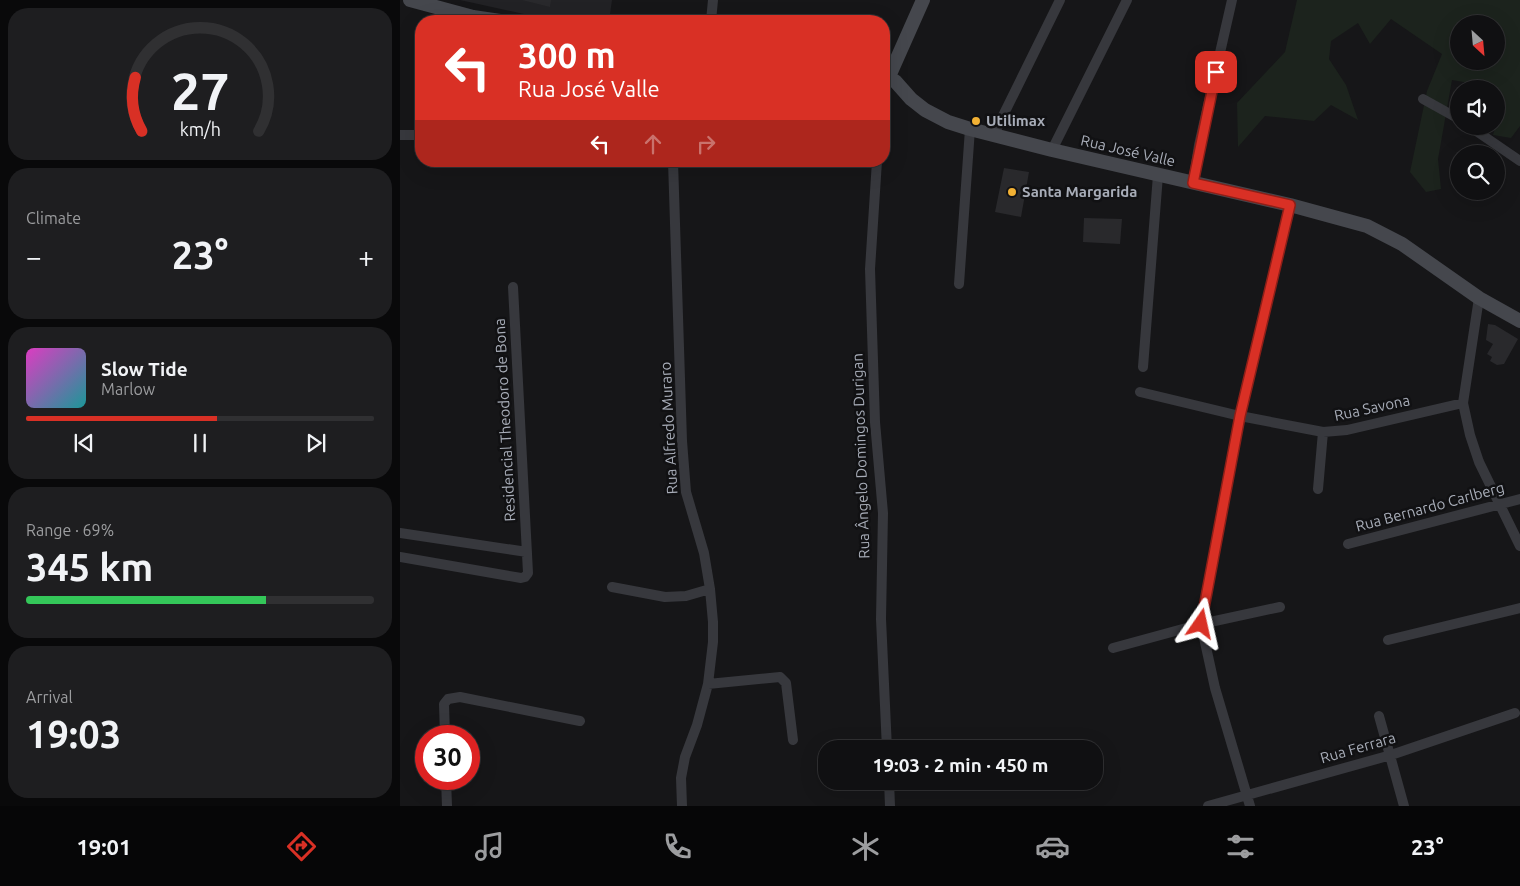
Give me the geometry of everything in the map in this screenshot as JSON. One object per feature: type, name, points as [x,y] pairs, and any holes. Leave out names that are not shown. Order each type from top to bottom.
[{"type":"street","points":[[410,0],[466,15]]},
{"type":"street","points":[[712,15],[713,0]]},
{"type":"street","points":[[890,73],[923,0]]},
{"type":"street","points":[[993,136],[1060,0]]},
{"type":"street","points":[[1052,150],[1127,0]]},
{"type":"street","points":[[1193,183],[1232,0]]},
{"type":"street","name":"Rua José Valle","points":[[890,79],[925,110],[948,122],[970,129],[1290,205],[1367,226],[1402,244],[1478,298],[1520,321]]},
{"type":"street","points":[[1423,99],[1450,114]]},
{"type":"street","points":[[959,284],[970,129]]},
{"type":"street","points":[[400,135],[415,135]]},
{"type":"street","points":[[1483,135],[1520,161]]},
{"type":"street","name":"Rua Alfredo Muraro","points":[[673,167],[682,441],[686,492],[704,553],[710,589],[713,642],[708,684],[697,725],[685,757],[681,778],[682,806]]},
{"type":"street","name":"Rua Ângelo Domingos Durigan","points":[[877,167],[871,246],[871,296],[875,422],[882,513],[881,619],[887,740]]},
{"type":"street","points":[[1143,367],[1158,175]]},
{"type":"street","points":[[1250,806],[1215,688],[1201,624],[1240,416],[1290,205]]},
{"type":"street","name":"Residencial Theodoro de Bona","points":[[400,557],[521,578],[528,574],[513,287]]},
{"type":"street","points":[[1478,298],[1463,403],[1470,435],[1479,462],[1520,546]]},
{"type":"street","name":"Rua Savona","points":[[1140,392],[1240,416],[1323,432],[1347,430],[1463,403]]},
{"type":"street","points":[[1318,489],[1323,432]]},
{"type":"street","name":"Rua Bernardo Carlberg","points":[[1348,544],[1520,499]]},
{"type":"street","points":[[400,532],[528,552]]},
{"type":"street","points":[[612,587],[665,597],[686,596],[710,589]]},
{"type":"street","points":[[1113,648],[1201,624],[1280,607]]},
{"type":"street","points":[[1388,640],[1520,608]]},
{"type":"street","points":[[708,684],[780,677],[786,683],[793,740]]},
{"type":"street","points":[[445,725],[444,704],[448,698],[460,697],[580,721]]},
{"type":"street","name":"Rua Ferrara","points":[[1208,806],[1391,755],[1515,713]]},
{"type":"street","points":[[1379,716],[1404,806]]},
{"type":"street","points":[[446,790],[447,806]]},
{"type":"street","points":[[889,790],[890,806]]},
{"type":"shaded area","points":[[460,0],[612,0],[610,15],[529,15]]},
{"type":"shaded area","points":[[1297,0],[1520,0],[1520,126],[1511,138],[1493,135],[1505,135],[1505,80],[1450,80],[1450,91],[1438,159],[1441,189],[1426,192],[1410,172],[1427,91],[1442,54],[1391,19],[1370,44],[1358,23],[1331,41],[1329,59],[1346,85],[1358,120],[1331,105],[1314,121],[1265,116],[1238,147],[1237,103],[1285,52]]},
{"type":"building","points":[[522,0],[551,0],[550,7]]},
{"type":"building","name":"Santa Margarida","points":[[1004,168],[1029,172],[1021,217],[995,212]]},
{"type":"building","points":[[1084,218],[1122,219],[1120,244],[1083,242]]},
{"type":"building","points":[[1488,324],[1495,325],[1518,339],[1504,364],[1497,365],[1490,361],[1492,357],[1487,354],[1493,344],[1486,340]]},
{"type":"place","name":"Utilimax","points":[[976,121]]},
{"type":"place","name":"Santa Margarida","points":[[1012,192]]},
{"type":"route","points":[[1201,624],[1240,416],[1290,205],[1193,183],[1216,72]]}]
